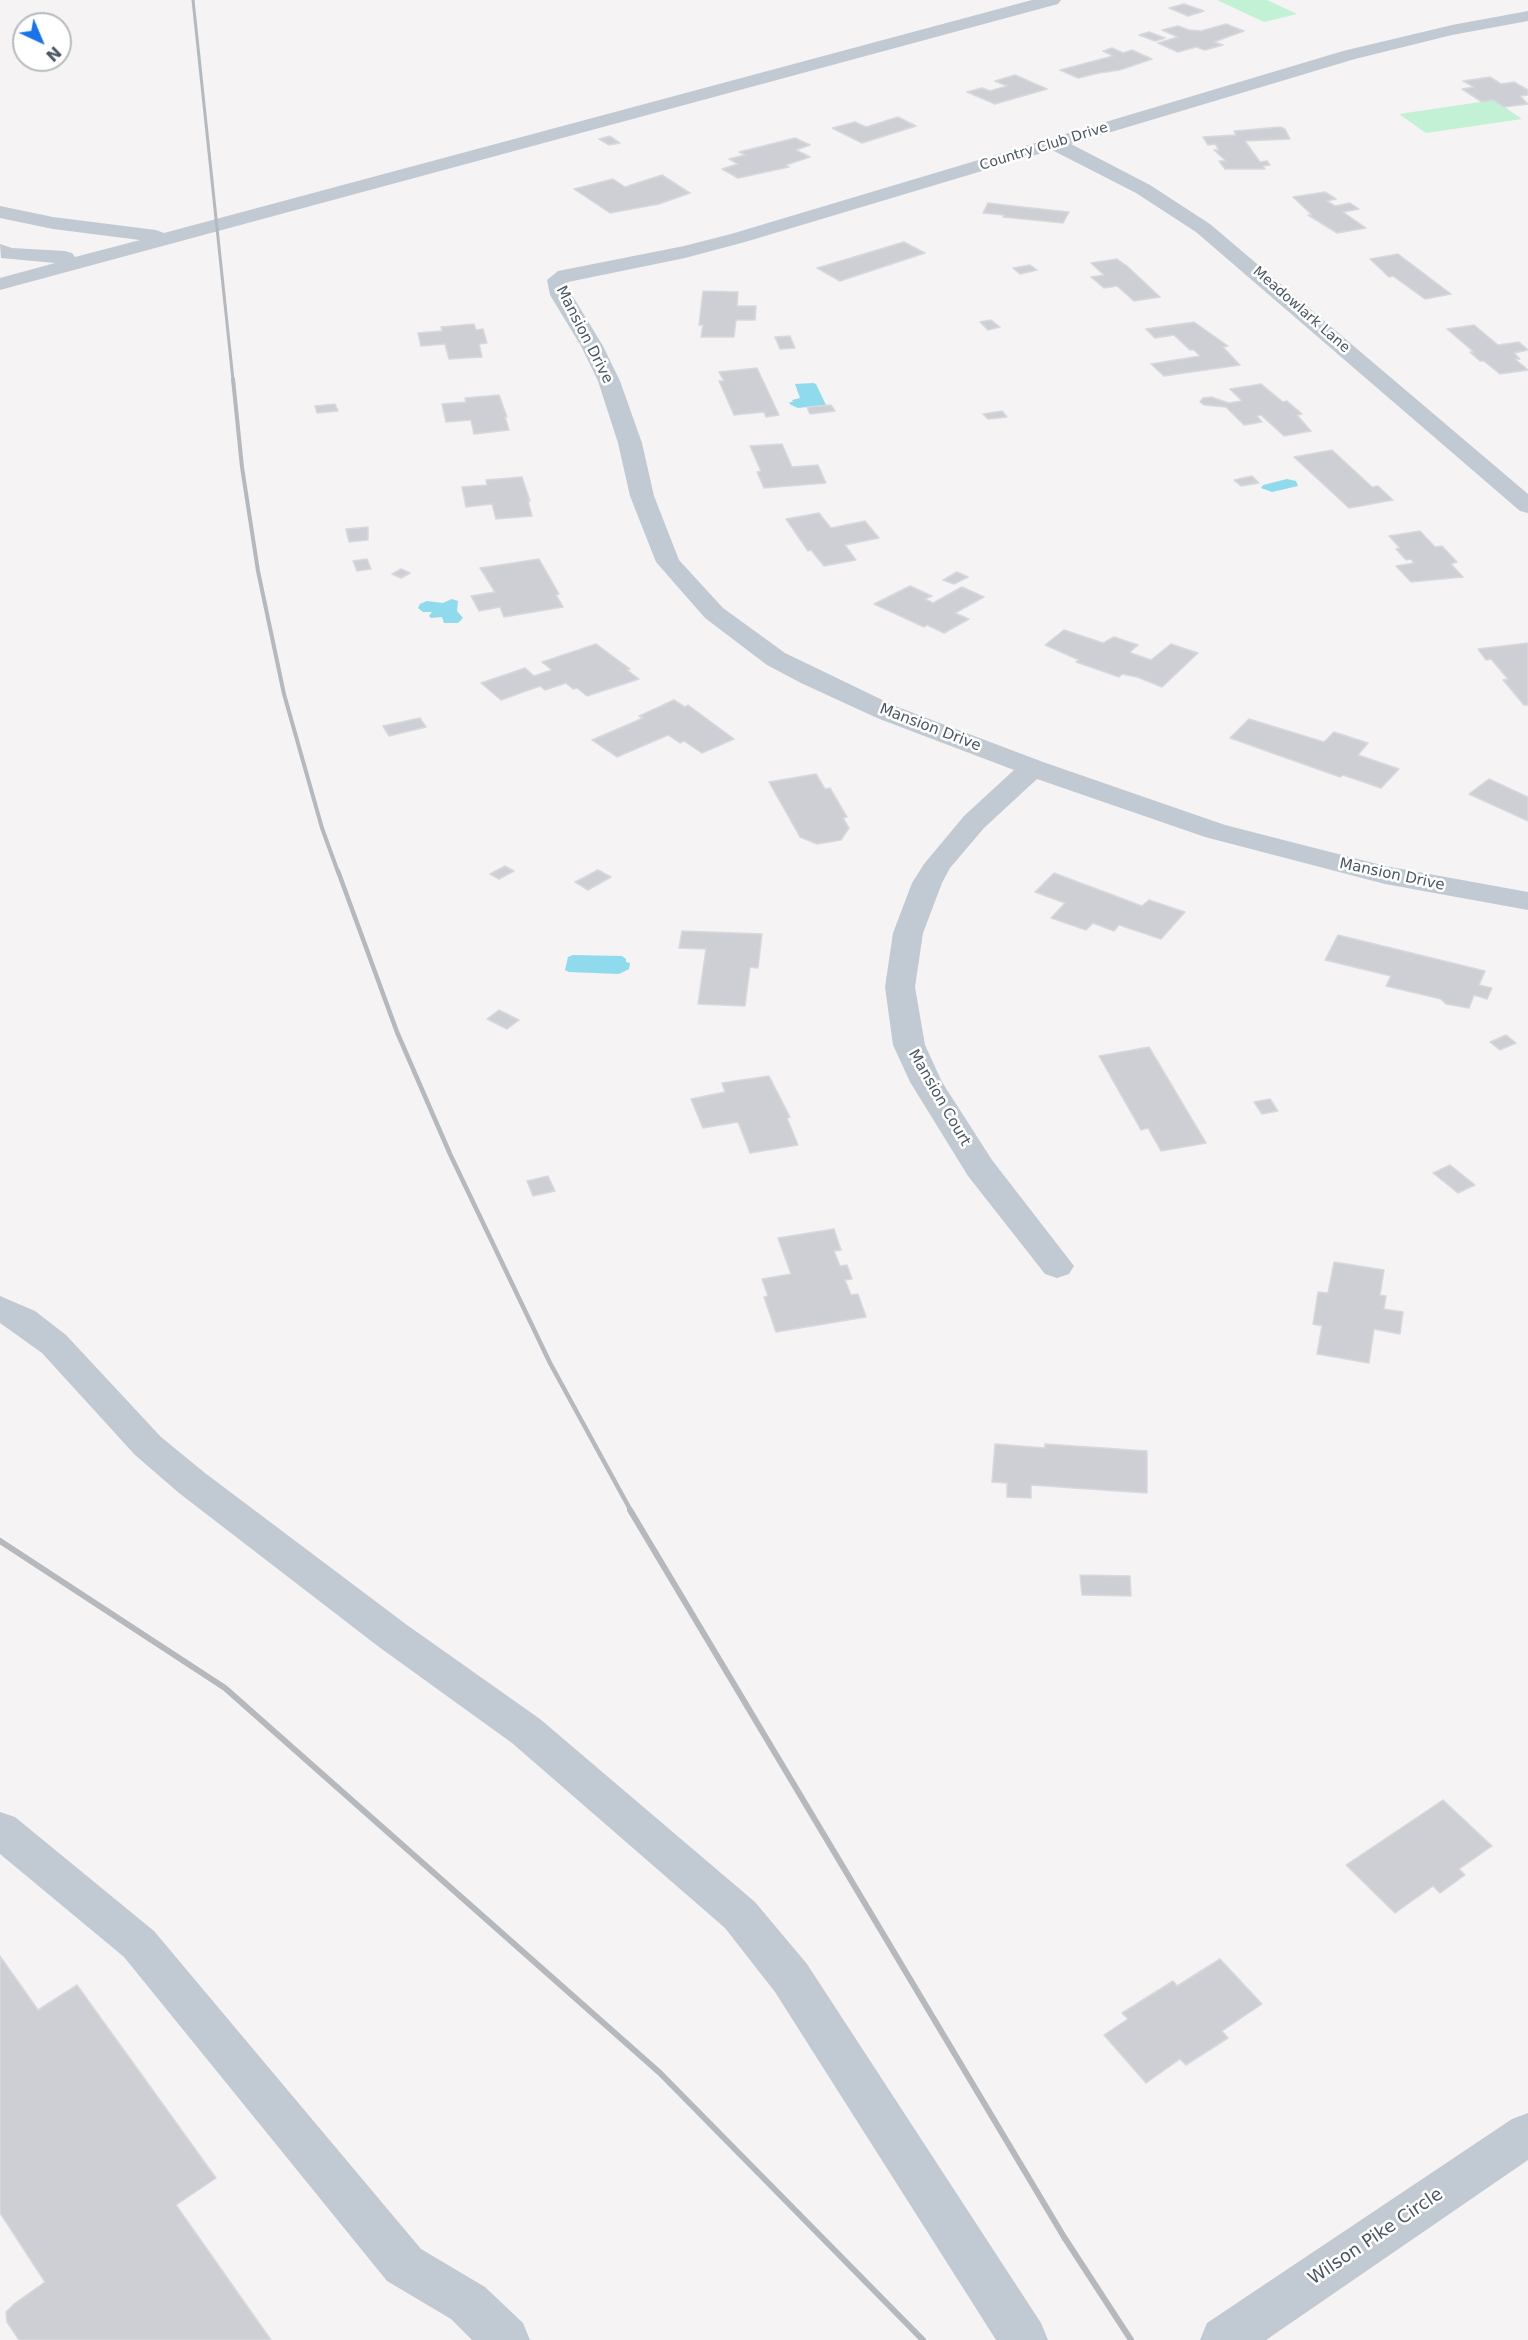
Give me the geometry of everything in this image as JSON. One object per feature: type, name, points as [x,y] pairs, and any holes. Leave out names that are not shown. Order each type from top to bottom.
[{"type":"street","points":[[0,284],[1052,0]]},
{"type":"street","name":"Country Club Drive","points":[[560,277],[721,243],[1331,60],[1452,30],[1528,16]]},
{"type":"street","name":"Meadowlark Lane","points":[[1053,143],[1153,195],[1212,235],[1528,506]]},
{"type":"street","points":[[0,212],[53,223],[169,237]]},
{"type":"street","points":[[0,250],[8,255],[96,258]]},
{"type":"street","name":"Mansion Drive","points":[[560,277],[557,280],[557,286],[561,295],[592,346],[609,381],[630,443],[642,496],[668,562],[714,613],[751,642],[810,677],[886,712],[1033,768],[1215,831],[1385,874],[1528,901]]},
{"type":"street","name":"Mansion Court","points":[[1033,768],[974,822],[938,864],[927,883],[908,933],[900,987],[909,1045],[926,1082],[980,1168],[1057,1266]]},
{"type":"street","points":[[0,1308],[23,1320],[54,1344],[148,1446],[192,1483],[393,1636],[526,1731],[740,1915],[792,1978],[856,2082],[1024,2340]]},
{"type":"street","points":[[0,1829],[139,1944],[404,2265],[468,2303],[506,2340]]},
{"type":"street","name":"Wilson Pike Circle","points":[[1224,2340],[1528,2134]]},
{"type":"green space","points":[[1217,0],[1267,0],[1297,14],[1264,22]]},
{"type":"green space","points":[[1494,100],[1522,119],[1426,133],[1399,114]]},
{"type":"water","points":[[795,384],[816,384],[826,405],[798,408],[791,405],[789,402],[800,398]]},
{"type":"water","points":[[1287,479],[1296,481],[1298,486],[1272,492],[1261,488],[1263,485]]},
{"type":"water","points":[[452,599],[458,601],[457,611],[463,618],[458,623],[444,623],[442,617],[431,618],[429,616],[432,612],[423,612],[418,608],[420,604],[427,601],[443,603]]},
{"type":"water","points":[[573,955],[622,956],[626,962],[630,963],[629,969],[619,974],[569,972],[565,970],[568,957]]},
{"type":"building","points":[[1184,4],[1204,11],[1188,16],[1169,8]]},
{"type":"building","points":[[1226,24],[1244,31],[1214,42],[1223,45],[1205,50],[1196,47],[1178,52],[1158,43],[1178,37],[1162,30],[1178,26],[1201,31]]},
{"type":"building","points":[[1149,32],[1165,38],[1155,41],[1139,35]]},
{"type":"building","points":[[1112,48],[1123,53],[1132,50],[1152,59],[1120,70],[1078,78],[1060,70],[1113,56],[1103,51]]},
{"type":"building","points":[[1015,75],[1047,89],[995,104],[967,92],[982,88],[990,91],[1007,86],[995,81]]},
{"type":"building","points":[[1490,77],[1501,84],[1514,82],[1528,90],[1528,95],[1520,96],[1528,104],[1504,107],[1493,100],[1482,102],[1462,89],[1474,87],[1463,81]]},
{"type":"building","points":[[898,117],[916,126],[862,143],[832,128],[855,122],[866,127]]},
{"type":"building","points":[[1280,127],[1285,129],[1290,139],[1245,141],[1260,162],[1267,161],[1270,165],[1263,166],[1265,169],[1225,169],[1219,161],[1226,161],[1214,150],[1219,150],[1215,144],[1208,145],[1203,137],[1236,135],[1234,131]]},
{"type":"building","points":[[610,136],[620,143],[609,145],[599,139]]},
{"type":"building","points":[[795,138],[810,145],[796,150],[810,157],[786,165],[789,167],[738,178],[722,169],[738,164],[729,159],[745,155],[739,152]]},
{"type":"building","points":[[662,175],[690,193],[659,204],[610,213],[574,189],[613,179],[625,187]]},
{"type":"building","points":[[1325,192],[1336,199],[1327,201],[1335,206],[1350,203],[1359,209],[1343,212],[1366,228],[1337,233],[1308,215],[1312,215],[1293,197]]},
{"type":"building","points":[[988,203],[1069,212],[1063,223],[1003,217],[1004,215],[983,213]]},
{"type":"building","points":[[904,242],[925,253],[840,281],[817,268]]},
{"type":"building","points":[[1398,254],[1451,294],[1425,299],[1393,276],[1389,277],[1370,259]]},
{"type":"building","points":[[1117,259],[1160,297],[1134,301],[1117,286],[1104,288],[1091,277],[1104,275],[1091,263]]},
{"type":"building","points":[[1030,265],[1037,270],[1020,274],[1013,268]]},
{"type":"building","points":[[703,291],[738,292],[737,306],[756,306],[755,320],[736,320],[734,337],[701,337],[703,325],[699,325]]},
{"type":"building","points":[[991,320],[1000,327],[988,330],[980,322]]},
{"type":"building","points":[[1194,322],[1228,346],[1223,347],[1240,365],[1164,376],[1151,364],[1200,356],[1174,335],[1155,338],[1146,329]]},
{"type":"building","points":[[474,324],[476,330],[483,329],[487,343],[479,344],[482,357],[449,359],[445,344],[421,346],[418,333],[442,331],[441,327]]},
{"type":"building","points":[[1474,325],[1498,345],[1519,342],[1528,350],[1514,353],[1520,359],[1515,359],[1528,370],[1500,374],[1484,361],[1480,361],[1470,352],[1474,352],[1447,329]]},
{"type":"building","points":[[790,336],[795,348],[780,349],[775,337]]},
{"type":"building","points":[[757,368],[779,415],[766,417],[764,412],[734,415],[719,381],[724,381],[719,372]]},
{"type":"building","points":[[1261,384],[1302,414],[1297,415],[1311,431],[1284,436],[1261,415],[1257,416],[1262,422],[1244,425],[1226,407],[1204,405],[1200,402],[1203,398],[1211,397],[1229,403],[1242,401],[1230,389]]},
{"type":"building","points":[[499,395],[509,430],[474,434],[471,420],[446,422],[442,404],[466,402],[465,398]]},
{"type":"building","points":[[335,404],[338,411],[317,413],[315,406]]},
{"type":"building","points":[[831,405],[835,411],[810,414],[807,407]]},
{"type":"building","points":[[1002,411],[1007,417],[988,419],[983,414]]},
{"type":"building","points":[[782,444],[792,467],[818,465],[826,483],[764,488],[757,472],[761,471],[750,446]]},
{"type":"building","points":[[1332,450],[1372,487],[1378,486],[1393,500],[1349,508],[1294,457]]},
{"type":"building","points":[[1252,476],[1259,483],[1241,486],[1234,480]]},
{"type":"building","points":[[522,477],[532,516],[496,519],[492,504],[466,507],[462,487],[487,485],[486,480]]},
{"type":"building","points":[[819,513],[831,528],[865,521],[879,538],[845,545],[856,560],[824,566],[811,550],[808,551],[786,519]]},
{"type":"building","points":[[368,527],[368,540],[349,542],[346,529]]},
{"type":"building","points":[[1420,531],[1435,547],[1442,546],[1457,562],[1451,564],[1463,577],[1411,582],[1396,566],[1414,563],[1411,559],[1406,560],[1396,549],[1400,548],[1389,536]]},
{"type":"building","points":[[367,559],[371,569],[357,571],[353,561]]},
{"type":"building","points":[[539,559],[559,594],[556,595],[563,607],[504,617],[500,607],[479,611],[471,596],[495,592],[480,568]]},
{"type":"building","points":[[401,569],[410,573],[401,578],[392,574]]},
{"type":"building","points":[[957,572],[968,577],[954,584],[943,580]]},
{"type":"building","points":[[910,586],[932,596],[925,599],[933,603],[962,587],[984,597],[955,613],[969,619],[944,633],[927,625],[924,627],[874,604]]},
{"type":"building","points":[[1064,630],[1103,643],[1114,637],[1138,645],[1130,652],[1151,660],[1171,644],[1198,653],[1162,687],[1137,677],[1122,674],[1119,677],[1076,662],[1079,660],[1045,645]]},
{"type":"building","points":[[1528,643],[1528,705],[1524,705],[1503,680],[1508,679],[1491,659],[1486,660],[1478,649]]},
{"type":"building","points":[[596,644],[630,669],[627,670],[639,679],[587,696],[566,683],[545,690],[540,686],[501,700],[481,683],[525,668],[534,676],[552,670],[542,662]]},
{"type":"building","points":[[674,700],[685,707],[688,705],[734,739],[702,753],[684,741],[680,743],[668,735],[617,757],[592,740],[643,718],[639,716]]},
{"type":"building","points":[[420,718],[426,727],[389,736],[383,726]]},
{"type":"building","points":[[1249,719],[1324,742],[1334,732],[1368,743],[1358,755],[1399,769],[1381,788],[1343,775],[1340,777],[1230,738]]},
{"type":"building","points":[[816,774],[825,789],[830,788],[847,817],[843,818],[849,828],[841,840],[817,844],[800,837],[769,782]]},
{"type":"building","points":[[1489,779],[1528,797],[1528,821],[1469,794]]},
{"type":"building","points":[[505,866],[514,871],[499,879],[490,874]]},
{"type":"building","points":[[598,870],[611,877],[588,890],[575,882]]},
{"type":"building","points":[[1054,873],[1142,906],[1149,900],[1185,912],[1161,939],[1119,925],[1114,931],[1093,923],[1086,930],[1051,918],[1065,903],[1035,892]]},
{"type":"building","points":[[682,931],[762,934],[758,968],[750,967],[745,1006],[698,1004],[706,949],[679,948]]},
{"type":"building","points":[[1338,935],[1485,971],[1479,985],[1492,988],[1487,999],[1474,995],[1469,1008],[1446,1004],[1441,999],[1386,986],[1391,976],[1325,960]]},
{"type":"building","points":[[499,1010],[519,1020],[507,1029],[487,1019]]},
{"type":"building","points":[[1506,1035],[1516,1043],[1500,1050],[1490,1042]]},
{"type":"building","points":[[1149,1047],[1206,1143],[1161,1151],[1148,1128],[1141,1130],[1099,1056]]},
{"type":"building","points":[[769,1076],[790,1117],[787,1118],[798,1145],[750,1153],[738,1122],[703,1128],[691,1099],[725,1092],[722,1083]]},
{"type":"building","points":[[1270,1099],[1278,1111],[1262,1114],[1254,1102]]},
{"type":"building","points":[[1450,1165],[1475,1185],[1458,1193],[1433,1173]]},
{"type":"building","points":[[548,1176],[555,1191],[533,1196],[527,1181]]},
{"type":"building","points":[[834,1229],[841,1250],[834,1251],[840,1266],[847,1265],[852,1279],[845,1280],[851,1295],[858,1294],[866,1317],[776,1332],[764,1297],[768,1296],[762,1279],[791,1274],[778,1238]]},
{"type":"building","points":[[1334,1262],[1384,1270],[1380,1295],[1386,1296],[1384,1309],[1403,1312],[1400,1334],[1374,1329],[1369,1363],[1317,1354],[1322,1326],[1313,1324],[1318,1292],[1328,1293]]},
{"type":"building","points":[[995,1444],[1045,1448],[1045,1444],[1147,1451],[1147,1493],[1031,1485],[1031,1498],[1007,1497],[1007,1483],[992,1482]]},
{"type":"building","points":[[1080,1575],[1130,1576],[1131,1596],[1082,1595]]},
{"type":"building","points":[[1443,1800],[1492,1846],[1459,1869],[1465,1875],[1440,1893],[1433,1886],[1395,1913],[1346,1865]]},
{"type":"building","points":[[0,1956],[38,2010],[77,1985],[216,2178],[176,2205],[271,2340],[19,2340],[7,2322],[6,2312],[45,2282],[0,2213]]},
{"type":"building","points":[[1220,1959],[1262,2004],[1222,2031],[1228,2038],[1186,2065],[1180,2059],[1146,2083],[1104,2035],[1128,2019],[1122,2013],[1173,1981],[1177,1986]]},
{"type":"railway","points":[[193,0],[233,380]]},
{"type":"railway","points":[[233,379],[242,467],[258,571],[284,694],[322,828],[338,872]]},
{"type":"railway","points":[[338,871],[397,1032],[450,1154],[550,1363],[631,1511]]},
{"type":"railway","points":[[630,1510],[1064,2237],[1131,2340]]},
{"type":"railway","points":[[0,1541],[225,1688],[660,2073],[923,2340]]}]
